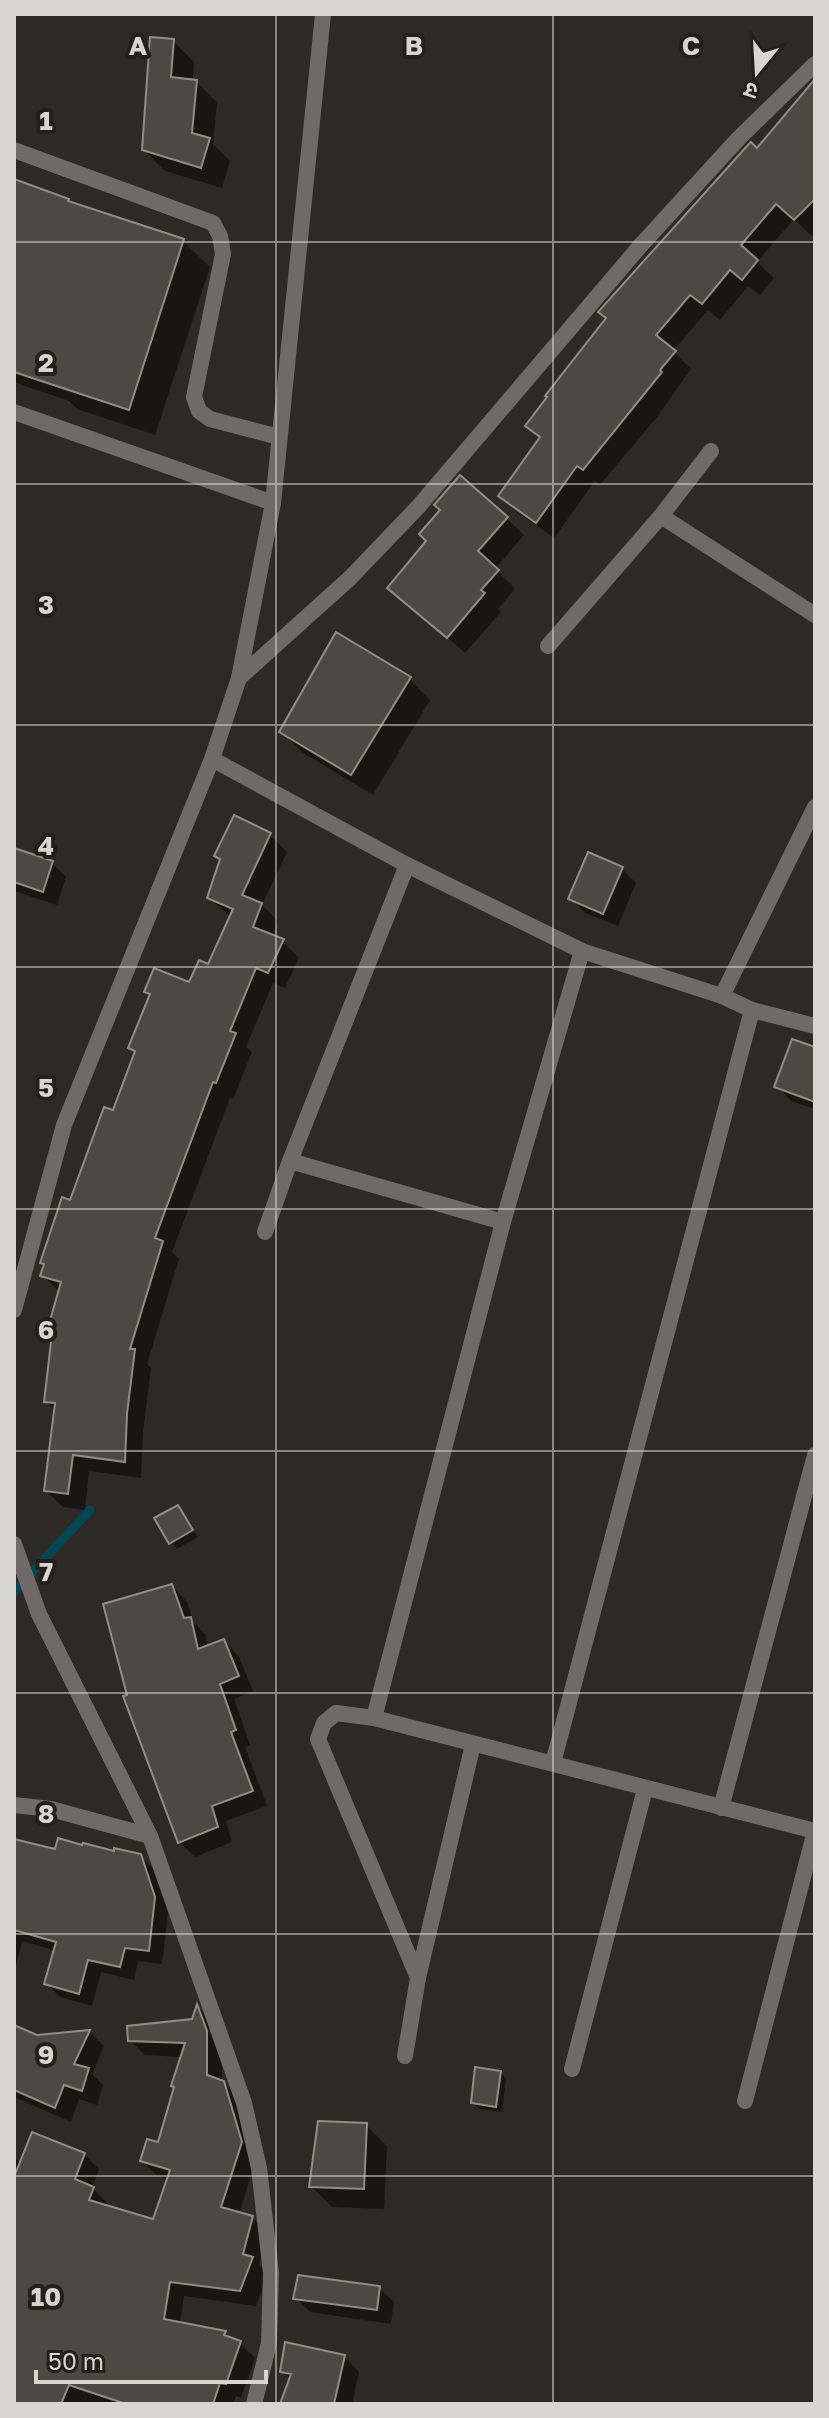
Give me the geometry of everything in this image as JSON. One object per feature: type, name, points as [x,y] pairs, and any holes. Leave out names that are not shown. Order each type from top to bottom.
[{"type":"street","points":[[14,1310],[18,1275],[64,1125],[212,759],[239,678],[273,503],[323,14]]},
{"type":"street","points":[[239,678],[350,578],[419,506],[641,245],[739,138],[815,64]]},
{"type":"street","points":[[14,150],[213,223],[220,236],[223,254],[194,397],[199,411],[210,419],[279,437]]},
{"type":"street","points":[[14,412],[273,503]]},
{"type":"street","points":[[548,646],[661,516],[711,451]]},
{"type":"street","points":[[661,516],[815,615]]},
{"type":"street","points":[[212,759],[407,865],[582,951],[722,996],[752,1010],[815,1026]]},
{"type":"street","points":[[722,996],[815,807]]},
{"type":"street","points":[[265,1232],[407,865]]},
{"type":"street","points":[[374,1718],[503,1222],[582,951]]},
{"type":"street","points":[[553,1763],[752,1010]]},
{"type":"street","points":[[290,1161],[503,1222]]},
{"type":"street","points":[[721,1808],[815,1455]]},
{"type":"street","points":[[14,1544],[39,1614],[150,1836],[244,2103],[259,2168],[271,2273],[269,2343],[254,2404]]},
{"type":"street","points":[[418,1978],[318,1739],[324,1723],[336,1713],[374,1718],[815,1831],[745,2101]]},
{"type":"street","points":[[405,2056],[418,1978],[473,1744]]},
{"type":"street","points":[[572,2069],[645,1789]]},
{"type":"street","points":[[14,1805],[51,1809],[150,1836]]},
{"type":"building","points":[[150,37],[174,39],[171,77],[197,80],[192,133],[210,138],[201,168],[142,150]]},
{"type":"building","points":[[815,79],[815,199],[794,220],[776,204],[741,245],[758,260],[742,280],[730,270],[702,304],[690,295],[656,335],[676,351],[660,370],[662,372],[583,470],[577,466],[536,523],[498,496],[540,437],[525,426],[606,318],[598,312],[747,146],[751,142],[757,148]]},
{"type":"building","points":[[14,179],[68,201],[184,239],[129,410],[14,372]]},
{"type":"building","points":[[460,475],[508,517],[478,551],[499,570],[481,590],[485,593],[447,638],[387,588],[426,541],[419,534],[440,510],[434,505]]},
{"type":"building","points":[[336,632],[411,677],[351,775],[279,732]]},
{"type":"building","points":[[234,815],[271,833],[242,895],[262,903],[253,927],[284,939],[268,973],[256,968],[230,1031],[236,1033],[216,1083],[213,1082],[155,1238],[163,1241],[130,1349],[135,1349],[125,1462],[73,1455],[68,1494],[44,1491],[55,1403],[44,1402],[53,1325],[49,1324],[61,1282],[40,1276],[44,1264],[40,1263],[62,1197],[70,1200],[104,1107],[113,1110],[135,1051],[128,1048],[150,994],[144,992],[154,968],[189,982],[199,960],[208,964],[233,909],[207,898],[220,859],[214,856]]},
{"type":"building","points":[[14,848],[53,861],[43,892],[14,882]]},
{"type":"building","points":[[588,852],[623,867],[603,914],[568,899]]},
{"type":"building","points":[[792,1039],[815,1047],[815,1102],[774,1087]]},
{"type":"building","points":[[178,1505],[193,1530],[169,1544],[154,1518]]},
{"type":"building","points":[[172,1584],[184,1618],[191,1617],[198,1649],[224,1639],[239,1676],[220,1684],[236,1730],[231,1732],[253,1791],[212,1806],[218,1827],[178,1843],[123,1696],[127,1695],[103,1604]]},
{"type":"building","points":[[58,1838],[141,1854],[155,1897],[149,1951],[125,1948],[120,1967],[88,1960],[79,1994],[44,1984],[56,1942],[14,1930],[14,1839],[55,1849]]},
{"type":"building","points":[[197,2004],[207,2031],[207,2075],[224,2081],[242,2142],[221,2207],[253,2216],[243,2254],[253,2257],[240,2291],[170,2282],[164,2319],[226,2331],[224,2335],[241,2341],[226,2384],[220,2383],[213,2404],[126,2404],[69,2385],[61,2404],[14,2404],[14,2177],[32,2132],[85,2153],[75,2179],[94,2187],[89,2200],[153,2219],[170,2170],[140,2161],[147,2139],[158,2142],[185,2043],[128,2041],[127,2026],[192,2019]]},
{"type":"building","points":[[14,2025],[37,2035],[90,2030],[74,2064],[89,2068],[82,2091],[64,2085],[55,2108],[14,2090]]},
{"type":"building","points":[[475,2067],[501,2071],[496,2107],[471,2103]]},
{"type":"building","points":[[318,2121],[367,2123],[364,2189],[309,2187]]},
{"type":"building","points":[[298,2275],[380,2286],[377,2310],[293,2299]]},
{"type":"building","points":[[285,2342],[345,2355],[334,2404],[280,2404],[291,2374],[280,2372]]},
{"type":"waterway","points":[[14,1592],[90,1510]]}]
